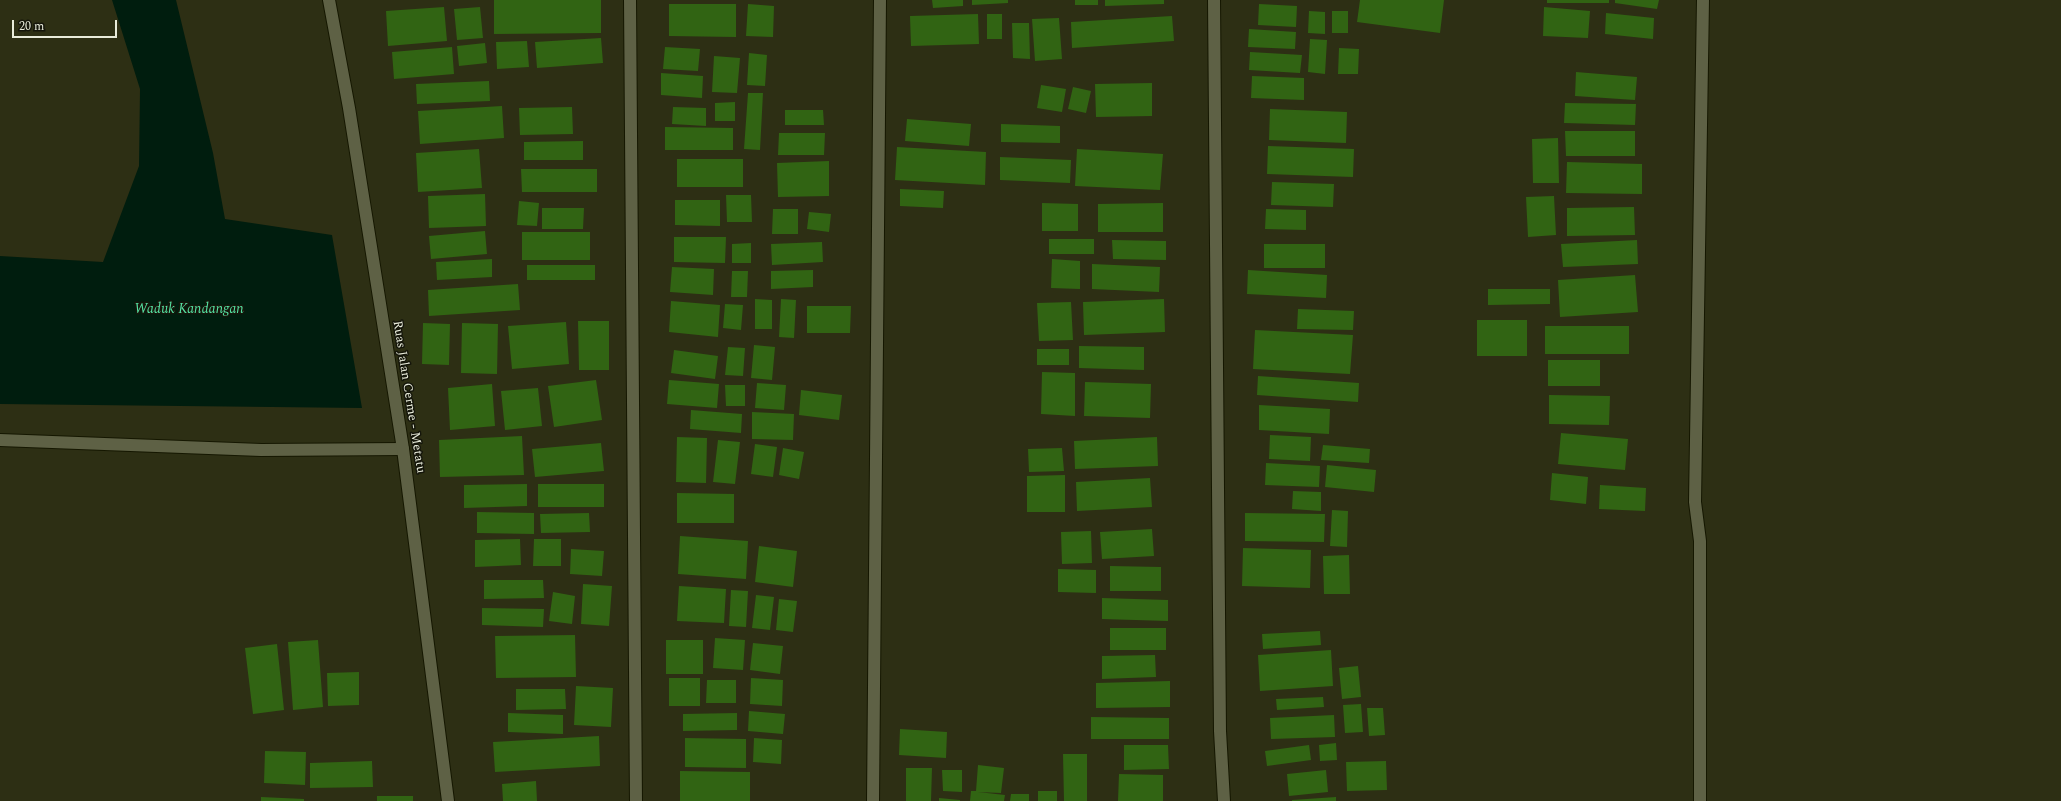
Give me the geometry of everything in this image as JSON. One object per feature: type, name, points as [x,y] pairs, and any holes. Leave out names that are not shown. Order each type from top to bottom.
[{"type":"street","name":"Ruas Jalan Cerme - Metatu","points":[[329,0],[350,116],[403,449],[448,801]]},
{"type":"street","points":[[630,0],[636,801]]},
{"type":"street","points":[[873,801],[880,0]]},
{"type":"street","points":[[1214,0],[1220,715],[1224,801]]},
{"type":"street","points":[[1700,801],[1700,541],[1695,502],[1703,0]]},
{"type":"street","points":[[0,440],[261,450],[403,449]]},
{"type":"water","name":"Waduk Kandangan","points":[[112,0],[176,0],[213,153],[225,219],[332,235],[362,408],[0,404],[0,256],[103,262],[139,166],[140,89]]},
{"type":"building","points":[[494,0],[601,0],[601,33],[494,34]]},
{"type":"building","points":[[932,0],[963,0],[963,6],[933,8]]},
{"type":"building","points":[[972,0],[1008,0],[1008,3],[972,5]]},
{"type":"building","points":[[1075,0],[1098,0],[1098,5],[1075,5]]},
{"type":"building","points":[[1105,0],[1164,0],[1164,4],[1105,6]]},
{"type":"building","points":[[1360,0],[1444,0],[1440,33],[1357,22]]},
{"type":"building","points":[[1547,0],[1609,0],[1609,3],[1547,3]]},
{"type":"building","points":[[1615,0],[1659,0],[1657,9],[1615,3]]},
{"type":"building","points":[[669,4],[736,4],[736,37],[669,36]]},
{"type":"building","points":[[748,4],[774,6],[773,37],[746,36]]},
{"type":"building","points":[[1259,4],[1297,6],[1296,27],[1258,25]]},
{"type":"building","points":[[444,7],[447,41],[388,46],[386,11]]},
{"type":"building","points":[[480,7],[483,38],[457,40],[454,9]]},
{"type":"building","points":[[1544,7],[1590,11],[1588,38],[1543,36]]},
{"type":"building","points":[[1309,11],[1325,12],[1325,34],[1308,33]]},
{"type":"building","points":[[1332,11],[1348,11],[1348,33],[1332,33]]},
{"type":"building","points":[[1606,13],[1654,18],[1653,39],[1605,34]]},
{"type":"building","points":[[978,14],[979,44],[911,46],[910,16]]},
{"type":"building","points":[[987,14],[1002,14],[1002,39],[987,39]]},
{"type":"building","points":[[1172,16],[1174,41],[1072,48],[1071,22]]},
{"type":"building","points":[[1059,18],[1062,59],[1035,61],[1032,19]]},
{"type":"building","points":[[1012,23],[1029,23],[1030,59],[1013,58]]},
{"type":"building","points":[[1249,29],[1296,32],[1295,49],[1248,47]]},
{"type":"building","points":[[601,38],[603,63],[537,68],[535,42]]},
{"type":"building","points":[[1310,39],[1327,40],[1325,74],[1308,72]]},
{"type":"building","points":[[527,41],[529,67],[497,69],[496,42]]},
{"type":"building","points":[[485,43],[487,63],[459,66],[457,46]]},
{"type":"building","points":[[452,47],[454,74],[394,79],[392,52]]},
{"type":"building","points":[[665,47],[700,49],[698,71],[663,69]]},
{"type":"building","points":[[1339,48],[1359,49],[1358,74],[1338,74]]},
{"type":"building","points":[[1250,52],[1302,55],[1300,73],[1249,70]]},
{"type":"building","points":[[749,53],[767,55],[765,86],[747,85]]},
{"type":"building","points":[[714,56],[740,58],[737,93],[712,92]]},
{"type":"building","points":[[1576,72],[1637,77],[1635,100],[1575,96]]},
{"type":"building","points":[[661,73],[703,76],[702,98],[661,95]]},
{"type":"building","points":[[1252,76],[1304,78],[1304,100],[1251,98]]},
{"type":"building","points":[[489,81],[490,101],[417,104],[416,84]]},
{"type":"building","points":[[1152,83],[1152,116],[1096,117],[1095,84]]},
{"type":"building","points":[[1041,85],[1066,89],[1062,112],[1037,108]]},
{"type":"building","points":[[1073,87],[1091,91],[1086,113],[1068,109]]},
{"type":"building","points":[[748,93],[763,93],[760,150],[744,149]]},
{"type":"building","points":[[735,102],[735,121],[715,121],[715,103]]},
{"type":"building","points":[[1565,103],[1636,104],[1635,125],[1564,123]]},
{"type":"building","points":[[502,106],[504,138],[420,144],[418,111]]},
{"type":"building","points":[[572,107],[573,134],[520,135],[519,108]]},
{"type":"building","points":[[673,107],[706,108],[706,126],[672,124]]},
{"type":"building","points":[[1270,109],[1347,112],[1346,143],[1269,140]]},
{"type":"building","points":[[785,110],[823,110],[824,125],[785,125]]},
{"type":"building","points":[[907,119],[971,124],[969,146],[905,141]]},
{"type":"building","points":[[1001,124],[1060,126],[1060,143],[1001,142]]},
{"type":"building","points":[[665,127],[733,128],[733,150],[665,150]]},
{"type":"building","points":[[1565,131],[1635,131],[1635,156],[1566,156]]},
{"type":"building","points":[[779,133],[825,133],[824,155],[778,155]]},
{"type":"building","points":[[1558,138],[1559,183],[1533,183],[1532,139]]},
{"type":"building","points":[[583,141],[583,160],[524,160],[524,142]]},
{"type":"building","points":[[1268,146],[1354,149],[1353,177],[1267,174]]},
{"type":"building","points":[[897,147],[986,152],[985,185],[895,180]]},
{"type":"building","points":[[479,149],[482,188],[418,192],[416,153]]},
{"type":"building","points":[[1077,149],[1163,154],[1160,190],[1075,186]]},
{"type":"building","points":[[1000,157],[1071,160],[1070,183],[1000,180]]},
{"type":"building","points":[[677,159],[743,159],[743,187],[677,187]]},
{"type":"building","points":[[829,161],[829,196],[778,197],[777,163]]},
{"type":"building","points":[[1567,162],[1642,164],[1642,194],[1566,193]]},
{"type":"building","points":[[521,169],[597,169],[597,192],[522,192]]},
{"type":"building","points":[[1272,182],[1334,184],[1333,207],[1271,205]]},
{"type":"building","points":[[900,189],[944,191],[943,208],[900,206]]},
{"type":"building","points":[[485,194],[486,226],[429,228],[428,196]]},
{"type":"building","points":[[726,195],[751,195],[752,222],[727,222]]},
{"type":"building","points":[[1554,196],[1556,235],[1528,237],[1526,197]]},
{"type":"building","points":[[675,200],[720,200],[720,226],[675,225]]},
{"type":"building","points":[[519,201],[539,203],[537,226],[517,225]]},
{"type":"building","points":[[1042,203],[1078,204],[1078,231],[1042,231]]},
{"type":"building","points":[[1163,203],[1163,232],[1098,232],[1098,204]]},
{"type":"building","points":[[1634,207],[1635,235],[1567,236],[1567,208]]},
{"type":"building","points":[[542,208],[584,208],[583,229],[542,229]]},
{"type":"building","points":[[773,209],[798,209],[798,234],[772,234]]},
{"type":"building","points":[[1266,209],[1306,210],[1306,230],[1265,229]]},
{"type":"building","points":[[809,212],[831,214],[829,232],[807,229]]},
{"type":"building","points":[[485,231],[487,254],[431,259],[429,236]]},
{"type":"building","points":[[522,232],[590,232],[590,260],[522,260]]},
{"type":"building","points":[[674,237],[726,237],[725,263],[674,262]]},
{"type":"building","points":[[1049,239],[1094,239],[1094,254],[1049,254]]},
{"type":"building","points":[[1112,240],[1166,241],[1166,260],[1113,259]]},
{"type":"building","points":[[1637,240],[1638,264],[1563,267],[1561,244]]},
{"type":"building","points":[[822,242],[823,262],[772,265],[771,244]]},
{"type":"building","points":[[751,243],[751,263],[732,263],[732,244]]},
{"type":"building","points":[[1264,244],[1325,244],[1325,268],[1264,268]]},
{"type":"building","points":[[492,259],[492,277],[437,280],[436,262]]},
{"type":"building","points":[[1052,259],[1080,261],[1080,289],[1051,288]]},
{"type":"building","points":[[1092,264],[1160,267],[1159,292],[1092,289]]},
{"type":"building","points":[[527,265],[595,265],[595,280],[527,280]]},
{"type":"building","points":[[672,267],[714,269],[713,295],[670,292]]},
{"type":"building","points":[[813,270],[813,287],[771,289],[771,271]]},
{"type":"building","points":[[1248,270],[1327,275],[1326,298],[1247,294]]},
{"type":"building","points":[[732,271],[748,271],[747,297],[731,297]]},
{"type":"building","points":[[1635,275],[1638,312],[1560,317],[1558,280]]},
{"type":"building","points":[[518,284],[520,310],[429,316],[428,290]]},
{"type":"building","points":[[1488,289],[1550,289],[1550,304],[1488,305]]},
{"type":"building","points":[[755,299],[772,300],[772,329],[755,329]]},
{"type":"building","points":[[781,299],[796,300],[794,338],[779,337]]},
{"type":"building","points":[[1164,299],[1165,332],[1084,335],[1083,302]]},
{"type":"building","points":[[671,301],[720,305],[718,337],[669,332]]},
{"type":"building","points":[[1071,302],[1073,340],[1039,341],[1037,303]]},
{"type":"building","points":[[725,304],[743,305],[741,330],[723,328]]},
{"type":"building","points":[[807,306],[851,306],[850,333],[807,333]]},
{"type":"building","points":[[1298,309],[1354,311],[1353,330],[1297,329]]},
{"type":"building","points":[[1477,320],[1527,320],[1527,356],[1477,356]]},
{"type":"building","points":[[578,321],[609,321],[609,370],[579,370]]},
{"type":"building","points":[[566,322],[569,364],[512,369],[508,326]]},
{"type":"building","points":[[423,323],[450,324],[449,365],[422,364]]},
{"type":"building","points":[[462,323],[498,324],[497,374],[461,373]]},
{"type":"building","points":[[1545,326],[1629,326],[1629,354],[1545,354]]},
{"type":"building","points":[[1255,330],[1353,335],[1350,374],[1253,369]]},
{"type":"building","points":[[754,345],[775,347],[772,380],[751,378]]},
{"type":"building","points":[[1079,346],[1144,347],[1144,370],[1079,368]]},
{"type":"building","points":[[728,347],[745,348],[743,376],[725,375]]},
{"type":"building","points":[[1037,349],[1069,349],[1069,365],[1037,365]]},
{"type":"building","points":[[674,350],[718,356],[715,379],[671,373]]},
{"type":"building","points":[[1548,360],[1600,360],[1600,386],[1548,386]]},
{"type":"building","points":[[1042,372],[1075,373],[1075,416],[1041,414]]},
{"type":"building","points":[[1258,376],[1359,383],[1358,402],[1257,395]]},
{"type":"building","points":[[596,380],[602,420],[554,427],[548,386]]},
{"type":"building","points":[[669,380],[719,384],[717,408],[667,404]]},
{"type":"building","points":[[1085,382],[1151,384],[1150,418],[1084,416]]},
{"type":"building","points":[[757,383],[786,385],[784,410],[755,408]]},
{"type":"building","points":[[492,384],[495,426],[450,430],[448,388]]},
{"type":"building","points":[[725,385],[745,385],[745,406],[726,406]]},
{"type":"building","points":[[538,388],[542,426],[505,430],[501,391]]},
{"type":"building","points":[[801,390],[842,395],[839,420],[799,415]]},
{"type":"building","points":[[1549,395],[1610,396],[1609,425],[1549,424]]},
{"type":"building","points":[[1259,405],[1330,409],[1329,434],[1259,430]]},
{"type":"building","points":[[691,410],[742,414],[741,433],[690,429]]},
{"type":"building","points":[[752,412],[794,414],[793,440],[752,439]]},
{"type":"building","points":[[1561,433],[1628,439],[1625,470],[1558,464]]},
{"type":"building","points":[[1270,435],[1311,437],[1310,461],[1269,459]]},
{"type":"building","points":[[522,436],[524,475],[440,477],[439,440]]},
{"type":"building","points":[[677,437],[707,438],[706,483],[676,482]]},
{"type":"building","points":[[1157,437],[1158,466],[1075,469],[1074,441]]},
{"type":"building","points":[[718,440],[740,442],[735,484],[713,482]]},
{"type":"building","points":[[601,443],[604,471],[535,477],[532,449]]},
{"type":"building","points":[[755,444],[777,447],[773,477],[751,474]]},
{"type":"building","points":[[1323,445],[1370,449],[1369,463],[1321,460]]},
{"type":"building","points":[[783,448],[804,452],[799,479],[779,475]]},
{"type":"building","points":[[1062,448],[1064,471],[1029,472],[1028,449]]},
{"type":"building","points":[[1266,463],[1320,466],[1319,487],[1265,485]]},
{"type":"building","points":[[1327,465],[1376,470],[1374,492],[1325,487]]},
{"type":"building","points":[[1552,473],[1588,477],[1586,504],[1550,500]]},
{"type":"building","points":[[1065,475],[1065,512],[1027,512],[1027,476]]},
{"type":"building","points":[[1150,478],[1152,507],[1077,511],[1076,482]]},
{"type":"building","points":[[527,484],[527,506],[464,508],[464,485]]},
{"type":"building","points":[[538,484],[604,484],[604,507],[538,507]]},
{"type":"building","points":[[1600,485],[1646,488],[1645,511],[1599,509]]},
{"type":"building","points":[[1293,491],[1321,492],[1321,511],[1292,509]]},
{"type":"building","points":[[677,493],[734,494],[734,523],[677,523]]},
{"type":"building","points":[[1332,510],[1348,511],[1347,547],[1330,546]]},
{"type":"building","points":[[477,512],[534,513],[534,534],[477,533]]},
{"type":"building","points":[[589,513],[590,532],[541,533],[540,514]]},
{"type":"building","points":[[1245,513],[1325,514],[1324,542],[1245,541]]},
{"type":"building","points":[[1152,529],[1154,556],[1102,559],[1100,532]]},
{"type":"building","points":[[1091,531],[1092,563],[1062,564],[1061,532]]},
{"type":"building","points":[[680,536],[748,541],[746,579],[678,574]]},
{"type":"building","points":[[520,539],[521,565],[475,567],[475,540]]},
{"type":"building","points":[[534,539],[561,539],[561,566],[533,566]]},
{"type":"building","points":[[759,546],[797,551],[793,587],[755,582]]},
{"type":"building","points":[[1243,548],[1311,550],[1310,588],[1242,586]]},
{"type":"building","points":[[571,549],[604,551],[602,576],[570,574]]},
{"type":"building","points":[[1349,555],[1350,594],[1324,594],[1323,556]]},
{"type":"building","points":[[1110,566],[1161,567],[1161,591],[1110,591]]},
{"type":"building","points":[[1058,569],[1096,570],[1096,593],[1058,592]]},
{"type":"building","points":[[484,580],[543,580],[544,598],[484,599]]},
{"type":"building","points":[[583,584],[612,586],[609,626],[581,624]]},
{"type":"building","points":[[679,586],[726,589],[724,623],[677,621]]},
{"type":"building","points":[[731,590],[748,591],[746,627],[729,626]]},
{"type":"building","points":[[553,592],[575,596],[572,624],[549,621]]},
{"type":"building","points":[[756,595],[774,597],[770,630],[752,628]]},
{"type":"building","points":[[1102,598],[1168,600],[1168,621],[1102,619]]},
{"type":"building","points":[[779,599],[797,601],[793,632],[776,630]]},
{"type":"building","points":[[482,608],[544,609],[543,627],[482,625]]},
{"type":"building","points":[[1110,628],[1166,628],[1166,650],[1110,650]]},
{"type":"building","points":[[1320,631],[1321,645],[1263,649],[1262,634]]},
{"type":"building","points":[[575,635],[576,677],[496,678],[495,636]]},
{"type":"building","points":[[715,638],[745,640],[743,670],[713,668]]},
{"type":"building","points":[[318,640],[323,707],[293,710],[288,642]]},
{"type":"building","points":[[666,640],[703,640],[703,674],[666,674]]},
{"type":"building","points":[[753,643],[783,646],[780,674],[750,670]]},
{"type":"building","points":[[277,644],[284,710],[253,714],[245,648]]},
{"type":"building","points":[[1331,650],[1333,686],[1260,691],[1258,655]]},
{"type":"building","points":[[1155,655],[1156,677],[1102,679],[1102,656]]},
{"type":"building","points":[[1358,666],[1361,697],[1342,699],[1339,668]]},
{"type":"building","points":[[359,672],[359,705],[328,706],[327,673]]},
{"type":"building","points":[[669,678],[700,678],[700,706],[669,706]]},
{"type":"building","points":[[751,678],[783,680],[782,706],[750,704]]},
{"type":"building","points":[[707,680],[736,680],[736,703],[706,703]]},
{"type":"building","points":[[1170,681],[1170,707],[1096,708],[1096,683]]},
{"type":"building","points":[[576,686],[613,688],[611,727],[574,725]]},
{"type":"building","points":[[516,689],[565,689],[566,709],[516,710]]},
{"type":"building","points":[[1323,697],[1324,707],[1277,710],[1276,699]]},
{"type":"building","points":[[1361,704],[1363,732],[1345,733],[1343,705]]},
{"type":"building","points":[[1367,708],[1383,708],[1385,735],[1369,736]]},
{"type":"building","points":[[749,711],[785,714],[783,734],[748,731]]},
{"type":"building","points":[[508,713],[563,715],[563,734],[508,732]]},
{"type":"building","points":[[737,713],[737,730],[683,731],[683,714]]},
{"type":"building","points":[[1334,715],[1335,737],[1271,739],[1270,718]]},
{"type":"building","points":[[1091,717],[1169,718],[1169,739],[1091,739]]},
{"type":"building","points":[[900,729],[947,732],[946,758],[899,755]]},
{"type":"building","points":[[599,736],[600,766],[495,772],[493,742]]},
{"type":"building","points":[[685,738],[746,739],[746,768],[685,767]]},
{"type":"building","points":[[754,738],[782,740],[781,764],[753,762]]},
{"type":"building","points":[[1336,743],[1337,760],[1320,761],[1319,745]]},
{"type":"building","points":[[1124,745],[1168,745],[1169,769],[1124,770]]},
{"type":"building","points":[[1309,745],[1311,760],[1267,766],[1265,751]]},
{"type":"building","points":[[265,751],[306,752],[305,785],[264,783]]},
{"type":"building","points":[[1063,754],[1087,754],[1087,801],[1064,801]]},
{"type":"building","points":[[372,761],[373,787],[310,788],[310,763]]},
{"type":"building","points":[[1386,761],[1387,790],[1347,791],[1346,762]]},
{"type":"building","points":[[978,765],[1004,768],[1001,793],[978,792],[1005,795],[1004,801],[970,801],[971,791],[976,791]]},
{"type":"building","points":[[906,768],[932,768],[931,801],[906,801]]},
{"type":"building","points":[[942,770],[962,770],[962,792],[943,791]]},
{"type":"building","points":[[1326,770],[1328,792],[1289,796],[1287,774]]},
{"type":"building","points":[[680,771],[750,772],[750,801],[680,801]]},
{"type":"building","points":[[1119,774],[1163,775],[1163,801],[1118,801]]},
{"type":"building","points":[[536,781],[537,801],[503,801],[502,784]]},
{"type":"building","points":[[1038,791],[1057,791],[1057,801],[1038,801]]},
{"type":"building","points":[[1011,794],[1029,794],[1029,801],[1010,801]]},
{"type":"building","points":[[377,796],[413,796],[413,801],[377,801]]},
{"type":"building","points":[[261,797],[304,799],[304,801],[261,801]]},
{"type":"building","points":[[1336,797],[1336,801],[1292,801],[1292,800]]},
{"type":"building","points":[[939,798],[960,800],[960,801],[939,801]]}]
